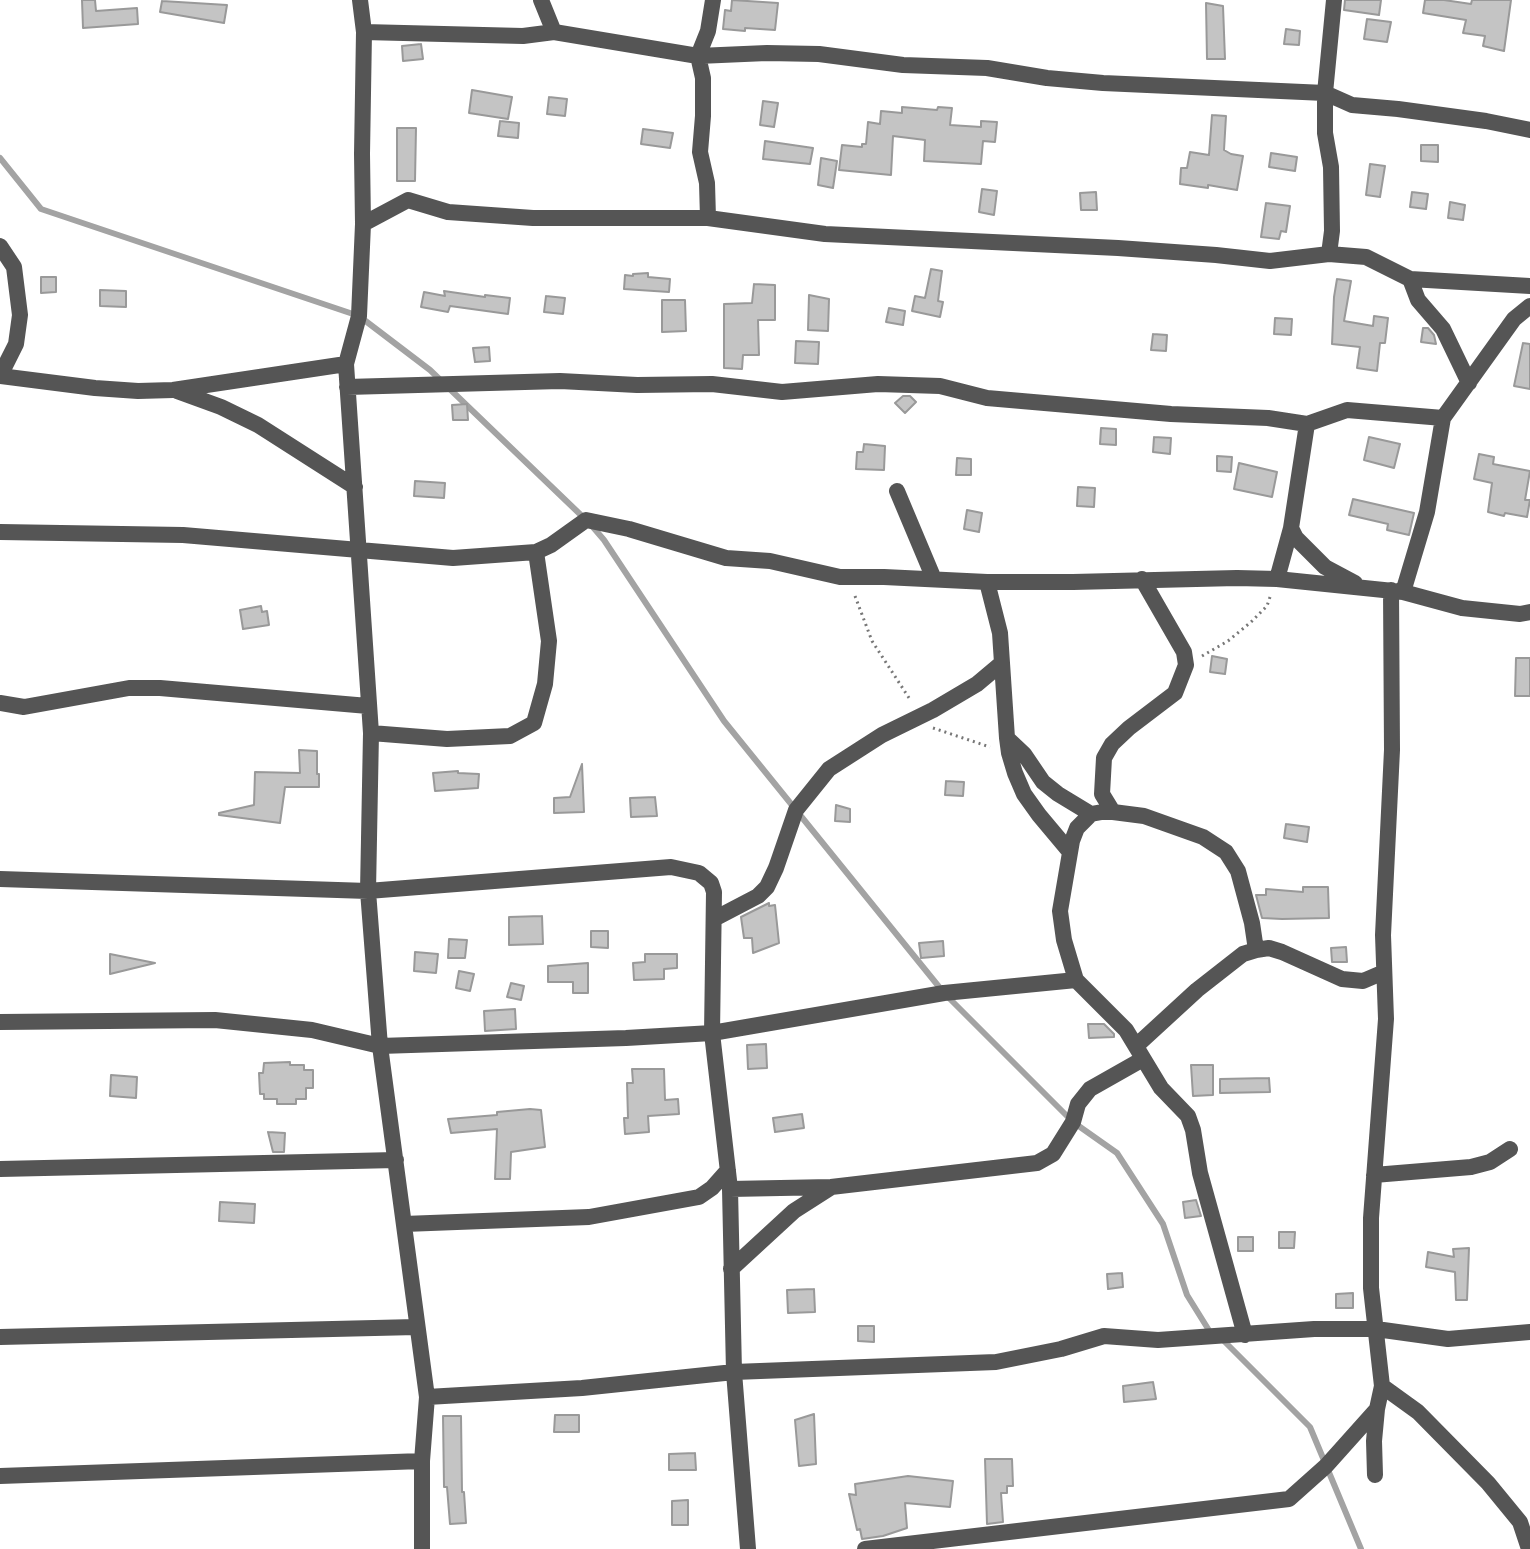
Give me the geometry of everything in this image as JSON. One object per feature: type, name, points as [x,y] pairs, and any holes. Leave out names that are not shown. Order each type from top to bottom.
[{"type":"street","points":[[360,0],[364,32],[363,224],[359,316],[346,364],[371,733],[368,891],[380,1046],[427,1397],[422,1461],[422,1549]]},
{"type":"street","points":[[541,0],[554,32]]},
{"type":"street","points":[[708,218],[707,183],[700,152],[703,78],[698,56],[708,31],[713,0]]},
{"type":"street","points":[[1329,254],[1331,179],[1325,133],[1325,93],[1334,0]]},
{"type":"street","points":[[364,32],[523,36],[554,32],[698,56],[819,54],[903,65],[987,68],[1089,82],[1325,93],[1352,105],[1486,121],[1530,130]]},
{"type":"street","points":[[363,224],[408,200],[448,212],[533,218],[708,218],[825,234],[1118,248],[1270,261],[1329,254],[1366,257],[1410,279],[1530,286]]},
{"type":"street","points":[[0,246],[14,267],[20,315],[16,344],[0,376],[95,388],[173,390],[346,364]]},
{"type":"street","points":[[1410,279],[1418,300],[1443,329],[1469,383]]},
{"type":"street","points":[[1375,1475],[1374,1441],[1382,1386],[1371,1288],[1371,1218],[1386,1019],[1383,935],[1397,591],[1427,512],[1443,418],[1514,319],[1530,306]]},
{"type":"street","points":[[347,387],[560,381],[637,385],[712,384],[782,392],[878,384],[940,386],[987,398],[1171,414],[1268,418],[1307,424],[1347,410],[1443,418]]},
{"type":"street","points":[[173,390],[221,407],[258,425],[355,487]]},
{"type":"street","points":[[1277,579],[1291,528],[1307,424]]},
{"type":"street","points":[[897,491],[934,579]]},
{"type":"street","points":[[0,532],[183,535],[453,558],[536,552],[586,520],[629,529],[726,558],[770,561],[840,577],[987,582],[1277,579],[1397,591],[1462,608],[1520,614],[1530,612]]},
{"type":"street","points":[[1291,528],[1296,538],[1325,567],[1364,587]]},
{"type":"street","points":[[371,733],[447,739],[510,736],[534,723],[545,684],[549,641],[536,552]]},
{"type":"street","points":[[1113,812],[1102,794],[1104,758],[1112,744],[1129,728],[1175,693],[1186,665],[1184,652],[1142,579]]},
{"type":"street","points":[[987,582],[1000,633],[1008,745],[1015,773],[1024,794],[1070,852]]},
{"type":"street","points":[[714,919],[758,896],[767,887],[796,810],[829,769],[882,735],[977,684],[1002,663]]},
{"type":"street","points":[[0,703],[24,707],[129,688],[160,688],[368,706]]},
{"type":"street","points":[[1008,745],[1024,754],[1043,782],[1091,814],[1113,812],[1144,816],[1203,837],[1226,852],[1238,871],[1256,950]]},
{"type":"street","points":[[1091,814],[1077,828],[1072,841],[1060,911],[1064,940],[1076,980],[1126,1030],[1161,1088],[1188,1116],[1200,1173],[1245,1335]]},
{"type":"street","points":[[0,879],[368,891],[671,867],[699,873],[711,883],[714,892],[712,1033],[730,1189],[734,1372],[748,1549]]},
{"type":"street","points":[[730,1189],[831,1187],[1037,1163],[1053,1154],[1073,1122],[1078,1104],[1090,1089],[1140,1053],[1197,990],[1243,954],[1269,948],[1342,979],[1363,981],[1384,972]]},
{"type":"street","points":[[0,1022],[215,1020],[312,1030],[380,1046],[712,1033],[944,993],[1076,980]]},
{"type":"street","points":[[1374,1175],[1471,1167],[1490,1162],[1510,1149]]},
{"type":"street","points":[[0,1169],[396,1160]]},
{"type":"street","points":[[404,1224],[589,1217],[699,1197],[728,1170]]},
{"type":"street","points":[[731,1269],[794,1211],[831,1187]]},
{"type":"street","points":[[0,1337],[416,1327]]},
{"type":"street","points":[[427,1397],[582,1388],[734,1372],[996,1362],[1061,1349],[1104,1336],[1158,1340],[1314,1329],[1376,1329],[1448,1339],[1530,1332]]},
{"type":"street","points":[[1382,1386],[1418,1412],[1488,1483],[1520,1522],[1529,1549]]},
{"type":"street","points":[[865,1549],[1289,1499],[1326,1466],[1377,1409]]},
{"type":"street","points":[[0,1476],[422,1461]]},
{"type":"path","points":[[848,577],[872,641],[929,727],[1008,745]]},
{"type":"path","points":[[1186,665],[1228,641],[1251,622],[1267,606],[1277,579]]},
{"type":"building","points":[[82,0],[95,0],[96,11],[137,8],[138,24],[83,28]]},
{"type":"building","points":[[732,0],[778,3],[775,30],[723,29],[725,10],[731,11]]},
{"type":"building","points":[[1345,0],[1381,0],[1379,15],[1344,10]]},
{"type":"building","points":[[1425,0],[1471,4],[1472,0],[1511,0],[1504,51],[1483,46],[1485,36],[1463,33],[1466,20],[1423,13]]},
{"type":"building","points":[[162,1],[227,5],[224,23],[160,12]]},
{"type":"building","points":[[1206,3],[1223,6],[1225,59],[1207,59]]},
{"type":"building","points":[[1367,19],[1391,22],[1387,42],[1364,39]]},
{"type":"building","points":[[1286,29],[1300,31],[1299,45],[1284,44]]},
{"type":"building","points":[[421,44],[423,59],[403,61],[402,46]]},
{"type":"building","points":[[472,90],[512,97],[508,119],[469,113]]},
{"type":"building","points":[[549,97],[567,99],[565,116],[547,114]]},
{"type":"building","points":[[763,101],[778,103],[774,127],[760,125]]},
{"type":"building","points":[[902,107],[952,108],[950,125],[981,127],[981,121],[997,122],[995,142],[983,141],[981,164],[924,161],[925,140],[893,136],[891,175],[839,170],[842,145],[862,147],[866,144],[868,122],[880,124],[881,111],[902,113]]},
{"type":"building","points":[[1212,115],[1226,116],[1224,150],[1243,156],[1237,190],[1180,184],[1181,168],[1187,168],[1190,152],[1209,155]]},
{"type":"building","points":[[500,121],[519,123],[518,138],[498,136]]},
{"type":"building","points":[[397,128],[416,128],[415,181],[397,181]]},
{"type":"building","points":[[643,129],[673,133],[670,148],[641,144]]},
{"type":"building","points":[[765,141],[813,148],[810,164],[763,159]]},
{"type":"building","points":[[1421,145],[1438,145],[1438,162],[1421,161]]},
{"type":"building","points":[[1271,153],[1297,157],[1295,171],[1269,167]]},
{"type":"building","points":[[821,158],[837,161],[833,188],[818,185]]},
{"type":"building","points":[[1370,164],[1385,166],[1380,197],[1366,195]]},
{"type":"building","points":[[982,189],[997,191],[994,215],[979,212]]},
{"type":"building","points":[[1096,192],[1097,210],[1081,210],[1080,193]]},
{"type":"building","points":[[1412,192],[1428,194],[1426,209],[1410,207]]},
{"type":"building","points":[[1450,202],[1465,205],[1463,220],[1448,218]]},
{"type":"building","points":[[1266,203],[1290,206],[1286,232],[1281,231],[1279,239],[1261,237]]},
{"type":"building","points":[[931,269],[942,271],[938,301],[943,302],[940,317],[912,311],[915,296],[925,298]]},
{"type":"building","points":[[648,273],[648,277],[670,279],[669,292],[624,289],[625,275]]},
{"type":"building","points":[[41,277],[56,277],[56,292],[41,293]]},
{"type":"building","points":[[1337,279],[1351,281],[1344,321],[1373,326],[1374,316],[1388,318],[1385,343],[1380,343],[1377,371],[1357,368],[1360,347],[1332,344]]},
{"type":"building","points":[[754,284],[775,285],[775,320],[758,320],[759,355],[743,355],[742,369],[724,368],[724,304],[752,303]]},
{"type":"building","points":[[100,290],[126,291],[126,307],[100,306]]},
{"type":"building","points":[[444,291],[510,298],[508,314],[450,306],[448,312],[421,307],[424,292],[445,296]]},
{"type":"building","points":[[809,295],[829,299],[828,331],[808,330]]},
{"type":"building","points":[[546,296],[565,298],[563,314],[544,312]]},
{"type":"building","points":[[662,300],[685,300],[686,331],[662,332]]},
{"type":"building","points":[[889,308],[905,311],[903,325],[886,322]]},
{"type":"building","points":[[1275,318],[1292,319],[1291,335],[1274,334]]},
{"type":"building","points":[[1423,328],[1428,328],[1434,335],[1436,344],[1421,342]]},
{"type":"building","points":[[1153,334],[1167,335],[1166,351],[1151,350]]},
{"type":"building","points":[[796,341],[819,342],[818,364],[795,363]]},
{"type":"building","points":[[1523,343],[1530,344],[1530,389],[1514,386]]},
{"type":"building","points":[[489,347],[490,361],[475,362],[473,348]]},
{"type":"building","points":[[903,396],[910,396],[916,402],[905,413],[895,403]]},
{"type":"building","points":[[467,404],[468,420],[453,420],[452,405]]},
{"type":"building","points":[[1101,428],[1116,429],[1116,445],[1100,444]]},
{"type":"building","points":[[1154,437],[1171,438],[1170,454],[1153,452]]},
{"type":"building","points":[[1369,437],[1400,444],[1394,468],[1364,460]]},
{"type":"building","points":[[864,444],[885,446],[884,470],[856,469],[857,452],[863,452]]},
{"type":"building","points":[[1479,454],[1494,457],[1493,464],[1530,471],[1525,500],[1530,500],[1527,517],[1488,512],[1492,483],[1474,479]]},
{"type":"building","points":[[1217,456],[1232,457],[1231,472],[1217,471]]},
{"type":"building","points":[[957,458],[971,459],[971,475],[956,475]]},
{"type":"building","points":[[1239,463],[1277,472],[1272,497],[1234,489]]},
{"type":"building","points":[[415,481],[445,483],[444,498],[414,496]]},
{"type":"building","points":[[1078,487],[1095,488],[1094,507],[1077,506]]},
{"type":"building","points":[[1353,499],[1414,513],[1409,535],[1387,530],[1388,524],[1349,515]]},
{"type":"building","points":[[967,510],[982,513],[979,532],[964,529]]},
{"type":"building","points":[[261,606],[262,612],[267,611],[269,625],[243,629],[240,610]]},
{"type":"building","points":[[1212,656],[1227,659],[1225,674],[1210,672]]},
{"type":"building","points":[[1516,658],[1530,658],[1530,696],[1515,696]]},
{"type":"building","points":[[299,750],[317,751],[319,787],[285,787],[280,823],[219,815],[254,805],[255,772],[300,773]]},
{"type":"building","points":[[582,764],[584,812],[554,813],[554,798],[570,797]]},
{"type":"building","points":[[458,771],[479,774],[478,788],[435,791],[433,773]]},
{"type":"building","points":[[946,781],[964,782],[963,796],[945,795]]},
{"type":"building","points":[[655,797],[657,816],[631,817],[630,798]]},
{"type":"building","points":[[836,805],[850,809],[850,822],[835,821]]},
{"type":"building","points":[[1286,824],[1309,827],[1307,842],[1284,838]]},
{"type":"building","points":[[1303,887],[1328,887],[1329,918],[1262,918],[1256,895],[1266,895],[1266,889],[1303,892]]},
{"type":"building","points":[[769,903],[769,906],[775,905],[779,943],[753,953],[752,938],[744,938],[741,917]]},
{"type":"building","points":[[542,916],[543,944],[509,945],[509,917]]},
{"type":"building","points":[[591,931],[608,931],[608,948],[591,947]]},
{"type":"building","points":[[449,939],[467,940],[465,958],[448,958]]},
{"type":"building","points":[[943,941],[944,956],[921,958],[919,943]]},
{"type":"building","points":[[1346,947],[1347,962],[1332,962],[1331,948]]},
{"type":"building","points":[[415,952],[438,954],[436,973],[414,971]]},
{"type":"building","points":[[110,954],[155,963],[110,974]]},
{"type":"building","points":[[645,954],[677,954],[677,968],[664,969],[664,979],[634,980],[633,963],[645,962]]},
{"type":"building","points":[[588,963],[588,993],[573,993],[573,982],[548,982],[548,966]]},
{"type":"building","points":[[459,971],[474,974],[470,991],[456,988]]},
{"type":"building","points":[[511,983],[524,986],[521,1000],[507,997]]},
{"type":"building","points":[[515,1009],[516,1029],[485,1031],[484,1011]]},
{"type":"building","points":[[1088,1024],[1104,1024],[1114,1037],[1089,1038]]},
{"type":"building","points":[[766,1044],[767,1068],[748,1069],[747,1045]]},
{"type":"building","points":[[290,1062],[290,1065],[304,1065],[304,1070],[313,1070],[313,1088],[306,1088],[306,1099],[296,1099],[296,1104],[277,1104],[277,1099],[264,1099],[264,1094],[260,1094],[259,1073],[263,1073],[264,1063]]},
{"type":"building","points":[[1191,1065],[1213,1065],[1213,1095],[1193,1096]]},
{"type":"building","points":[[632,1069],[664,1069],[665,1100],[678,1099],[679,1114],[648,1116],[649,1132],[625,1134],[627,1083],[633,1083]]},
{"type":"building","points":[[111,1075],[137,1077],[136,1098],[110,1096]]},
{"type":"building","points":[[1269,1078],[1270,1092],[1220,1093],[1220,1079]]},
{"type":"building","points":[[541,1110],[545,1147],[511,1152],[510,1179],[495,1179],[497,1129],[451,1133],[448,1119],[497,1115],[497,1112]]},
{"type":"building","points":[[802,1114],[804,1128],[775,1132],[773,1118]]},
{"type":"building","points":[[268,1132],[285,1133],[284,1152],[273,1152]]},
{"type":"building","points":[[1196,1200],[1201,1216],[1185,1218],[1183,1202]]},
{"type":"building","points":[[220,1202],[255,1204],[254,1223],[219,1221]]},
{"type":"building","points":[[1279,1232],[1295,1232],[1294,1248],[1279,1248]]},
{"type":"building","points":[[1238,1237],[1253,1237],[1253,1251],[1238,1251]]},
{"type":"building","points":[[1469,1248],[1467,1300],[1456,1300],[1455,1272],[1426,1267],[1428,1252],[1454,1257],[1453,1249]]},
{"type":"building","points":[[1122,1273],[1123,1287],[1108,1289],[1107,1274]]},
{"type":"building","points":[[814,1289],[815,1312],[788,1313],[787,1290]]},
{"type":"building","points":[[1353,1293],[1353,1308],[1336,1308],[1336,1294]]},
{"type":"building","points":[[858,1326],[874,1326],[874,1342],[858,1341]]},
{"type":"building","points":[[1153,1382],[1156,1399],[1124,1402],[1123,1386]]},
{"type":"building","points":[[814,1414],[816,1464],[799,1466],[795,1420]]},
{"type":"building","points":[[555,1415],[579,1415],[579,1432],[554,1432]]},
{"type":"building","points":[[443,1416],[461,1416],[462,1492],[466,1523],[450,1524],[447,1487],[444,1487]]},
{"type":"building","points":[[695,1453],[696,1470],[669,1470],[669,1454]]},
{"type":"building","points":[[985,1459],[1012,1459],[1013,1486],[1007,1486],[1007,1493],[1001,1493],[1003,1522],[987,1524]]},
{"type":"building","points":[[908,1476],[953,1481],[950,1507],[905,1503],[907,1528],[862,1539],[849,1494],[856,1495],[855,1484]]},
{"type":"building","points":[[688,1500],[688,1525],[672,1525],[672,1501]]},
{"type":"waterway","points":[[0,158],[41,209],[359,316],[430,370],[584,518]]},
{"type":"waterway","points":[[592,526],[724,721],[944,993],[1073,1122],[1117,1153],[1163,1224],[1187,1295],[1210,1332]]},
{"type":"waterway","points":[[1222,1339],[1310,1427],[1361,1549]]}]
